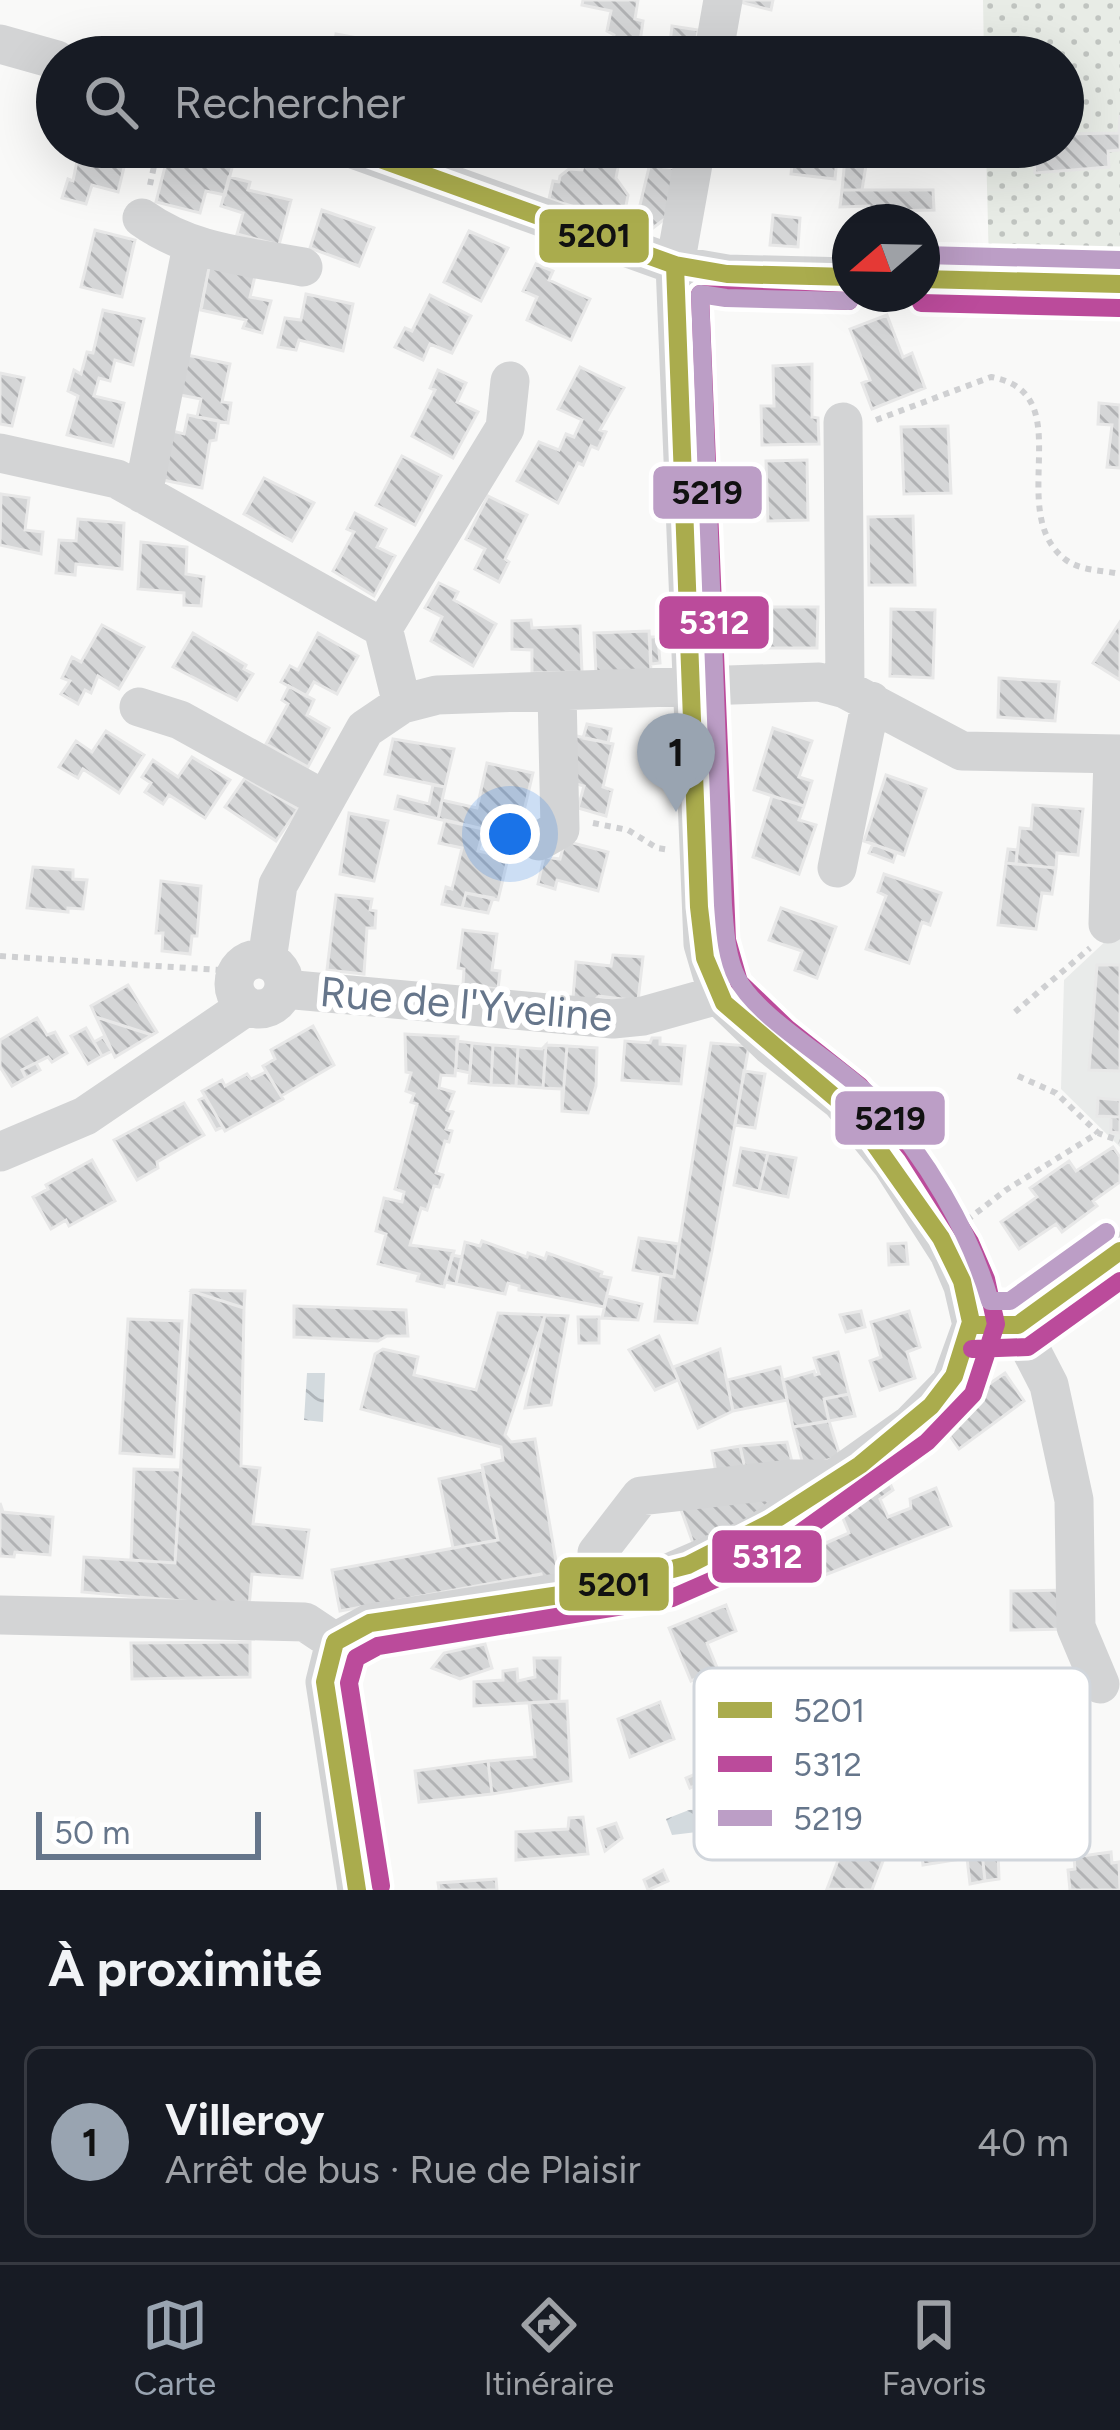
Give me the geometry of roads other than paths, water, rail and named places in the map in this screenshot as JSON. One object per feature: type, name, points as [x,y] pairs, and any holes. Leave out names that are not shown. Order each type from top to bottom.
[{"type":"street","points":[[716,36],[723,0]]},
{"type":"street","points":[[0,44],[36,54]]},
{"type":"street","points":[[405,168],[675,265],[727,274],[832,277]]},
{"type":"street","points":[[357,1890],[325,1682],[334,1642],[370,1623],[662,1576],[754,1536],[911,1424],[951,1383],[972,1325],[963,1286],[892,1164],[841,1101],[771,1046],[718,995],[703,944],[675,265],[692,168]]},
{"type":"street","points":[[142,218],[171,239],[192,246],[303,267]]},
{"type":"street","points":[[143,494],[192,246]]},
{"type":"street","points":[[940,279],[1120,284]]},
{"type":"street","points":[[402,704],[383,628],[505,428],[510,381]]},
{"type":"street","points":[[837,868],[858,695],[843,422]]},
{"type":"street","points":[[0,453],[117,479],[383,628]]},
{"type":"street","points":[[0,1152],[85,1117],[259,982],[278,885],[365,729],[402,704],[437,695],[819,682],[858,695],[962,752],[1116,755],[1108,924]]},
{"type":"street","points":[[549,828],[556,693]]},
{"type":"street","points":[[139,707],[180,720],[323,799]]},
{"type":"street","name":"Rue de l'Yveline","points":[[259,982],[613,1019],[644,1016],[718,995]]},
{"type":"street","points":[[972,1325],[1018,1325],[1120,1251]]},
{"type":"street","points":[[1018,1325],[1049,1385],[1074,1500],[1076,1627],[1100,1684]]},
{"type":"street","points":[[597,1587],[597,1553],[641,1496],[750,1482],[837,1479]]},
{"type":"street","points":[[0,1616],[305,1622],[334,1642]]},
{"type":"water","points":[[307,1373],[325,1373],[323,1422],[304,1420]]},
{"type":"water","points":[[694,1810],[694,1832],[672,1835],[666,1819]]},
{"type":"place","name":"Villeroy","points":[[676,812]]}]
